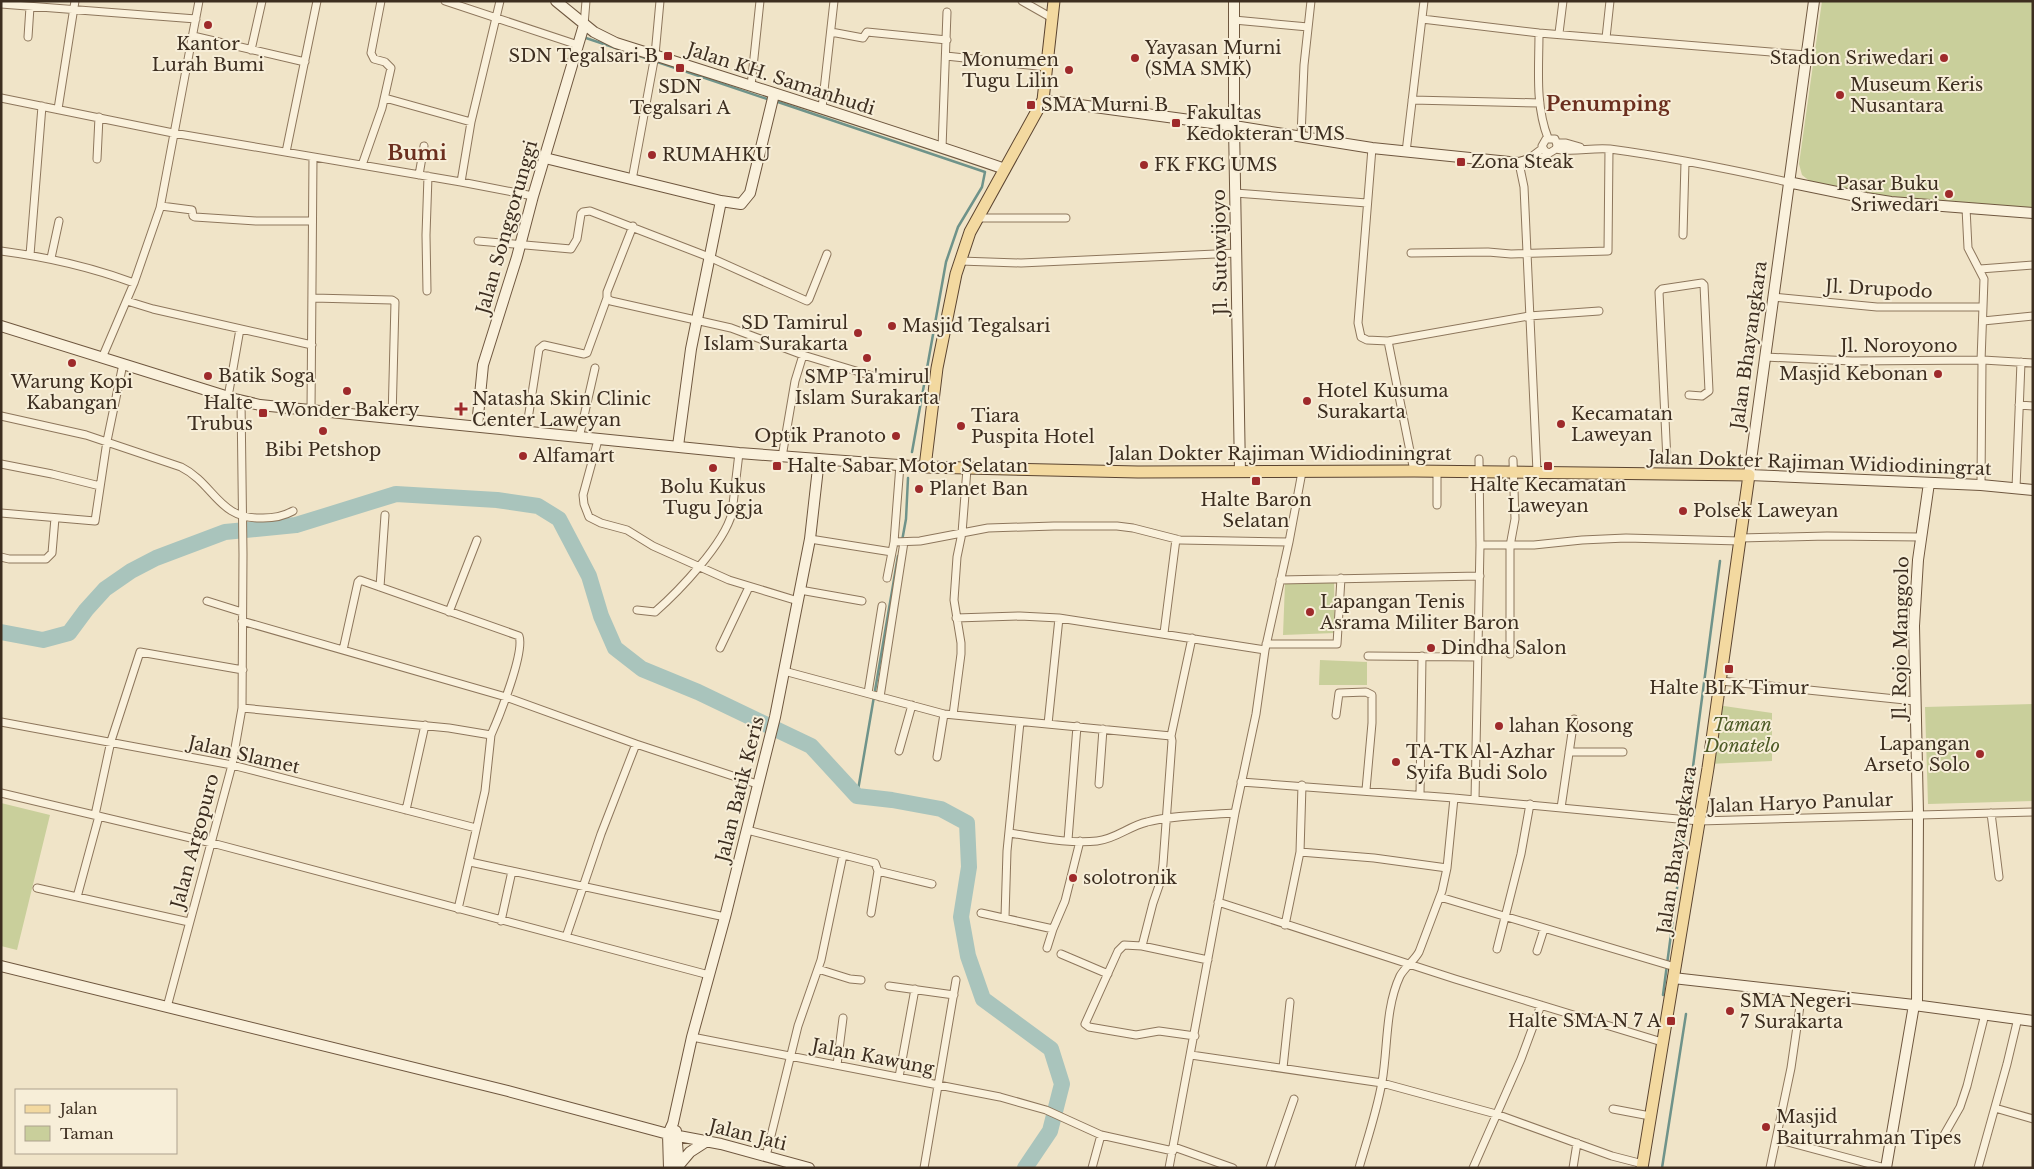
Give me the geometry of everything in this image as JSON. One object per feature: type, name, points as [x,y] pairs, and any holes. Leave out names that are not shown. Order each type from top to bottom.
[{"type":"main road","name":"Jalan KH. Samanhudi","points":[[556,1],[581,35],[616,43],[653,60],[751,86],[773,96],[822,108],[859,122],[1005,169]]},
{"type":"main road","points":[[924,467],[937,368],[960,261],[978,218],[1043,100],[1054,1]]},
{"type":"main road","name":"Jl. Sutowijoyo","points":[[1234,1],[1234,126],[1240,472]]},
{"type":"main road","name":"Jalan Bhayangkara","points":[[1642,1166],[1662,1042],[1670,968],[1721,681],[1814,1]]},
{"type":"main road","name":"Jalan Songgorunggi","points":[[477,426],[483,365],[581,35]]},
{"type":"main road","points":[[545,158],[721,202],[741,204],[748,197],[773,96]]},
{"type":"main road","points":[[1043,100],[1234,126],[1372,148],[1522,162]]},
{"type":"main road","points":[[1788,182],[1866,198],[2033,213]]},
{"type":"main road","points":[[678,446],[685,386],[721,202]]},
{"type":"main road","name":"Jalan Dokter Rajiman Widiodiningrat","points":[[1,326],[241,401],[311,411],[819,460],[967,469],[1240,472],[1437,471],[1749,475],[1981,485],[2033,490]]},
{"type":"main road","name":"Jalan Batik Keris","points":[[673,1134],[673,1123],[692,1037],[725,917],[775,718],[810,539],[819,460]]},
{"type":"main road","name":"Jl. Rojo Manggolo","points":[[1886,1168],[1916,1005],[1918,814],[1914,607],[1929,483]]},
{"type":"main road","name":"Jalan Jati","points":[[1,966],[508,1091],[809,1168]]},
{"type":"main road","points":[[1670,968],[1802,992],[2033,1020]]},
{"type":"main road","points":[[673,1134],[676,1167]]},
{"type":"main road","points":[[676,1167],[690,1152],[707,1141]]},
{"type":"street","points":[[58,109],[75,1]]},
{"type":"street","points":[[102,358],[134,283],[161,206],[199,1]]},
{"type":"street","points":[[251,50],[262,1]]},
{"type":"street","points":[[286,152],[317,1]]},
{"type":"street","points":[[362,165],[385,98],[391,68],[385,62],[374,58],[371,53],[381,1]]},
{"type":"street","points":[[445,1],[496,19],[581,35],[586,1]]},
{"type":"street","points":[[460,182],[500,1]]},
{"type":"street","points":[[632,180],[653,60],[660,1]]},
{"type":"street","points":[[751,86],[760,1]]},
{"type":"street","points":[[822,108],[834,1]]},
{"type":"street","points":[[1022,1],[1052,18]]},
{"type":"street","points":[[1301,136],[1304,65],[1311,1]]},
{"type":"street","points":[[1406,152],[1424,1]]},
{"type":"street","points":[[1559,33],[1563,1]]},
{"type":"street","points":[[1606,38],[1610,1]]},
{"type":"street","points":[[1,4],[196,19]]},
{"type":"street","points":[[28,37],[30,7]]},
{"type":"street","points":[[942,148],[947,12]]},
{"type":"street","points":[[1422,19],[1539,33],[1559,33],[1806,55]]},
{"type":"street","points":[[1234,20],[1308,28]]},
{"type":"street","points":[[831,32],[862,38],[867,32],[947,40]]},
{"type":"street","points":[[1537,472],[1522,162],[1538,160],[1551,148],[1552,138],[1548,138],[1542,121],[1540,103],[1539,33]]},
{"type":"street","points":[[193,36],[305,62]]},
{"type":"street","points":[[946,56],[1048,67]]},
{"type":"street","points":[[1,98],[174,133],[428,176],[533,196]]},
{"type":"street","points":[[385,98],[472,122]]},
{"type":"street","points":[[1412,100],[1540,103]]},
{"type":"street","points":[[30,255],[42,106]]},
{"type":"street","points":[[97,159],[99,117]]},
{"type":"street","points":[[1548,138],[1543,142],[1551,148],[1563,151],[1585,148],[1608,149],[1723,168],[1788,182]]},
{"type":"street","points":[[419,175],[424,146]]},
{"type":"street","points":[[1372,148],[1358,323],[1361,337],[1367,340],[1388,341],[1529,316],[1599,311]]},
{"type":"street","points":[[1411,253],[1527,254],[1608,251],[1608,149]]},
{"type":"street","points":[[311,411],[313,157]]},
{"type":"street","points":[[1683,235],[1685,162]]},
{"type":"street","points":[[427,291],[428,176]]},
{"type":"street","points":[[1235,193],[1367,203]]},
{"type":"street","points":[[161,206],[192,210],[193,216],[256,221],[312,221]]},
{"type":"street","points":[[1966,208],[1968,248],[1973,260],[1980,269],[1984,284],[1981,361],[1981,485]]},
{"type":"street","points":[[478,241],[571,249],[577,239],[581,214],[587,210],[633,226],[709,257],[807,300],[809,300],[827,254]]},
{"type":"street","points":[[978,218],[1066,218]]},
{"type":"street","points":[[51,258],[59,221]]},
{"type":"street","points":[[526,432],[539,349],[544,345],[586,354],[607,298],[607,292],[633,226]]},
{"type":"street","points":[[1,251],[51,258],[134,283]]},
{"type":"street","points":[[960,261],[1021,263],[1237,253]]},
{"type":"street","points":[[1980,269],[2033,265]]},
{"type":"street","points":[[1667,461],[1659,292],[1662,289],[1702,282],[1704,285],[1709,391],[1702,396],[1689,395]]},
{"type":"street","name":"Jl. Drupodo","points":[[1773,297],[1877,306],[1983,308]]},
{"type":"street","points":[[313,298],[392,300],[395,302],[392,419]]},
{"type":"street","points":[[607,298],[611,301],[731,328],[803,355],[876,377]]},
{"type":"street","points":[[126,301],[153,309],[312,345]]},
{"type":"street","points":[[1983,321],[2033,316]]},
{"type":"street","points":[[228,397],[240,329]]},
{"type":"street","points":[[1388,341],[1414,471]]},
{"type":"street","points":[[782,457],[792,393],[803,355]]},
{"type":"street","name":"Jl. Noroyono","points":[[1765,357],[1852,362],[1981,361],[2033,363]]},
{"type":"street","points":[[2016,488],[2021,362]]},
{"type":"street","points":[[1,514],[95,520],[107,441],[122,364]]},
{"type":"street","points":[[579,438],[595,368]]},
{"type":"street","name":"Jalan Argopuro","points":[[167,1007],[232,766],[242,708],[243,548],[241,401]]},
{"type":"street","points":[[2019,405],[2033,406]]},
{"type":"street","points":[[1,416],[107,441],[181,467],[193,473],[230,512],[242,516],[267,518],[294,511]]},
{"type":"street","points":[[598,440],[583,495],[589,517],[601,523],[627,530],[653,546],[749,587],[798,601]]},
{"type":"street","points":[[637,610],[655,612],[682,589],[722,536],[730,523],[739,453]]},
{"type":"street","points":[[1476,800],[1480,576],[1479,459]]},
{"type":"street","points":[[1510,654],[1510,546],[1515,519],[1512,460]]},
{"type":"street","points":[[1,464],[100,486]]},
{"type":"street","points":[[875,695],[900,542],[900,465]]},
{"type":"street","points":[[953,716],[961,654],[954,600],[955,574],[962,533],[967,469]]},
{"type":"street","points":[[1437,471],[1437,505]]},
{"type":"street","points":[[1169,1168],[1195,1036],[1218,902],[1256,714],[1266,647],[1302,472]]},
{"type":"street","points":[[380,587],[385,515]]},
{"type":"street","points":[[1,557],[9,559],[46,559],[52,553],[55,518]]},
{"type":"street","points":[[888,578],[892,552],[900,542],[1007,526],[1117,526],[1176,539],[1289,542]]},
{"type":"street","points":[[1480,544],[1510,546],[1612,538],[1740,540],[1921,537]]},
{"type":"street","points":[[810,539],[892,552]]},
{"type":"street","points":[[1164,634],[1176,539]]},
{"type":"street","points":[[449,612],[477,540]]},
{"type":"street","points":[[1280,580],[1480,576]]},
{"type":"street","points":[[956,618],[1020,616],[1059,618],[1266,647],[1338,644],[1341,578]]},
{"type":"street","points":[[343,650],[358,582],[362,581],[520,637],[506,698],[491,735],[485,790],[458,909]]},
{"type":"street","points":[[720,648],[749,587]]},
{"type":"street","points":[[800,590],[862,601]]},
{"type":"street","points":[[207,602],[242,612]]},
{"type":"street","points":[[875,695],[882,606]]},
{"type":"street","points":[[1048,724],[1059,618]]},
{"type":"street","points":[[242,622],[506,698],[757,784]]},
{"type":"street","points":[[1142,946],[1153,902],[1161,880],[1168,819],[1172,741],[1170,736],[1192,638]]},
{"type":"street","points":[[78,897],[97,815],[111,741],[140,652],[243,670]]},
{"type":"street","points":[[1368,656],[1478,657]]},
{"type":"street","points":[[1420,795],[1422,656]]},
{"type":"street","points":[[784,671],[953,716],[1170,736]]},
{"type":"street","points":[[1721,681],[1915,701]]},
{"type":"street","points":[[1336,715],[1339,692],[1366,692],[1372,695],[1372,723],[1366,790]]},
{"type":"street","points":[[899,751],[912,705]]},
{"type":"street","points":[[242,708],[425,725],[491,735]]},
{"type":"street","points":[[937,757],[944,714]]},
{"type":"street","points":[[1561,808],[1574,720]]},
{"type":"street","name":"Jalan Slamet","points":[[1,722],[111,741],[232,766],[476,828]]},
{"type":"street","points":[[1005,917],[1009,833],[1020,722]]},
{"type":"street","points":[[406,810],[425,725]]},
{"type":"street","points":[[1068,840],[1077,726]]},
{"type":"street","points":[[1099,784],[1103,729]]},
{"type":"street","points":[[566,937],[583,885],[636,744]]},
{"type":"street","points":[[1569,752],[1623,752]]},
{"type":"street","name":"Jalan Haryo Panular","points":[[1241,782],[1366,790],[1695,820],[2033,812]]},
{"type":"street","points":[[1285,924],[1300,852],[1302,785]]},
{"type":"street","points":[[1,793],[212,843],[709,975]]},
{"type":"street","points":[[1359,1168],[1382,1083],[1392,1005],[1400,976],[1419,952],[1440,897],[1447,868],[1454,798]]},
{"type":"street","points":[[1497,949],[1506,917],[1530,804]]},
{"type":"street","points":[[1991,813],[1999,878]]},
{"type":"street","points":[[1009,833],[1080,841],[1106,840],[1145,822],[1235,814]]},
{"type":"street","points":[[747,830],[874,862],[877,865],[878,871],[871,913]]},
{"type":"street","points":[[1047,948],[1065,901],[1080,841]]},
{"type":"street","points":[[1300,852],[1374,858],[1447,868]]},
{"type":"street","points":[[766,1156],[798,1026],[818,969],[843,855]]},
{"type":"street","points":[[470,862],[725,917]]},
{"type":"street","points":[[501,921],[512,870]]},
{"type":"street","points":[[878,871],[932,884]]},
{"type":"street","points":[[37,888],[189,922]]},
{"type":"street","points":[[1440,897],[1670,968]]},
{"type":"street","points":[[1218,902],[1662,1042]]},
{"type":"street","points":[[981,913],[1053,929]]},
{"type":"street","points":[[1537,951],[1544,929]]},
{"type":"street","points":[[1195,1036],[1159,1031],[1136,1035],[1085,1026],[1120,947],[1128,944],[1142,946],[1208,960]]},
{"type":"street","points":[[1061,954],[1108,974]]},
{"type":"street","points":[[818,969],[850,979],[861,980]]},
{"type":"street","points":[[924,1168],[956,980]]},
{"type":"street","points":[[889,986],[954,994]]},
{"type":"street","points":[[899,1077],[915,990]]},
{"type":"street","points":[[1770,1168],[1791,1068],[1802,992]]},
{"type":"street","points":[[1283,1068],[1290,1002]]},
{"type":"street","points":[[1473,1168],[1520,1059],[1541,1004]]},
{"type":"street","points":[[1944,1135],[1960,1107],[1985,1014]]},
{"type":"street","points":[[838,1065],[843,1018]]},
{"type":"street","points":[[1978,1168],[2018,1018]]},
{"type":"street","name":"Jalan Kawung","points":[[692,1037],[1019,1101],[1046,1110],[1101,1135],[1174,1149],[1233,1168]]},
{"type":"street","points":[[1191,1055],[1382,1083],[1496,1114],[1642,1166]]},
{"type":"street","points":[[1270,1168],[1294,1099]]},
{"type":"street","points":[[1995,1108],[2033,1119]]},
{"type":"street","points":[[1613,1110],[1650,1116]]},
{"type":"street","points":[[1092,1168],[1101,1135]]},
{"type":"street","points":[[1777,1139],[1886,1168]]},
{"type":"street","points":[[1573,1168],[1577,1143]]},
{"type":"green space","points":[[1822,1],[2033,1],[2033,208],[1877,195],[1811,182],[1802,175],[1799,164]]},
{"type":"green space","name":"Lapangan Tenis Asrama Militer Baron","points":[[1334,582],[1335,633],[1283,635],[1285,583]]},
{"type":"green space","points":[[1320,660],[1367,662],[1367,685],[1319,685]]},
{"type":"green space","name":"Lapangan Arseto Solo","points":[[2033,704],[2033,801],[1928,804],[1925,707]]},
{"type":"green space","name":"Taman Donatelo","points":[[1717,705],[1772,713],[1772,761],[1709,764]]},
{"type":"green space","points":[[1,803],[50,815],[17,950],[1,946]]},
{"type":"waterway","points":[[583,37],[770,100]]},
{"type":"waterway","points":[[775,101],[985,172],[982,187],[958,227],[946,262],[912,452]]},
{"type":"waterway","points":[[902,541],[906,519],[908,478]]},
{"type":"waterway","points":[[1,632],[43,640],[69,633],[105,589],[131,571],[156,558],[225,532],[296,525],[396,494],[497,500],[538,506],[559,519],[589,576],[601,616],[615,648],[642,669],[698,692],[811,746],[857,796],[941,809],[967,823],[969,867],[961,917],[968,956],[983,999],[1051,1049],[1062,1084],[1050,1131],[1025,1168]]},
{"type":"waterway","points":[[857,796],[898,556]]},
{"type":"waterway","points":[[1663,995],[1720,561]]},
{"type":"waterway","points":[[1662,1168],[1686,1014]]},
{"type":"place","name":"Kantor Lurah Bumi","points":[[208,25]]},
{"type":"place","name":"SDN Tegalsari B","points":[[668,56]]},
{"type":"place","name":"Yayasan Murni (SMA SMK)","points":[[1135,58]]},
{"type":"place","name":"Stadion Sriwedari","points":[[1944,58]]},
{"type":"place","name":"SDN Tegalsari A","points":[[680,68]]},
{"type":"place","name":"Monumen Tugu Lilin","points":[[1069,70]]},
{"type":"place","name":"Museum Keris Nusantara","points":[[1840,95]]},
{"type":"place","name":"SMA Murni B","points":[[1031,105]]},
{"type":"place","name":"Fakultas Kedokteran UMS","points":[[1176,123]]},
{"type":"place","name":"RUMAHKU","points":[[652,155]]},
{"type":"place","name":"Zona Steak","points":[[1461,162]]},
{"type":"place","name":"FK FKG UMS","points":[[1144,165]]},
{"type":"place","name":"Pasar Buku Sriwedari","points":[[1949,194]]},
{"type":"place","name":"Masjid Tegalsari","points":[[892,326]]},
{"type":"place","name":"SD Tamirul Islam Surakarta","points":[[858,333]]},
{"type":"place","name":"SMP Ta'mirul Islam Surakarta","points":[[867,358]]},
{"type":"place","name":"Warung Kopi Kabangan","points":[[72,363]]},
{"type":"place","name":"Masjid Kebonan","points":[[1938,374]]},
{"type":"place","name":"Batik Soga","points":[[208,376]]},
{"type":"place","name":"Wonder Bakery","points":[[347,391]]},
{"type":"place","name":"Hotel Kusuma Surakarta","points":[[1307,401]]},
{"type":"place","name":"Natasha Skin Clinic Center Laweyan","points":[[461,409]]},
{"type":"place","name":"Halte Trubus","points":[[263,413]]},
{"type":"place","name":"Kecamatan Laweyan","points":[[1561,424]]},
{"type":"place","name":"Tiara Puspita Hotel","points":[[961,426]]},
{"type":"place","name":"Bibi Petshop","points":[[323,431]]},
{"type":"place","name":"Optik Pranoto","points":[[896,436]]},
{"type":"place","name":"Alfamart","points":[[523,456]]},
{"type":"place","name":"Halte Sabar Motor Selatan","points":[[777,466]]},
{"type":"place","name":"Halte Kecamatan Laweyan","points":[[1548,466]]},
{"type":"place","name":"Bolu Kukus Tugu Jogja","points":[[713,468]]},
{"type":"place","name":"Halte Baron Selatan","points":[[1256,481]]},
{"type":"place","name":"Planet Ban","points":[[919,489]]},
{"type":"place","name":"Polsek Laweyan","points":[[1683,511]]},
{"type":"place","name":"Lapangan Tenis Asrama Militer Baron","points":[[1310,612]]},
{"type":"place","name":"Dindha Salon","points":[[1431,648]]},
{"type":"place","name":"Halte BLK Timur","points":[[1729,669]]},
{"type":"place","name":"lahan Kosong","points":[[1499,726]]},
{"type":"place","name":"Lapangan Arseto Solo","points":[[1980,754]]},
{"type":"place","name":"TA-TK Al-Azhar Syifa Budi Solo","points":[[1396,762]]},
{"type":"place","name":"solotronik","points":[[1073,878]]},
{"type":"place","name":"SMA Negeri 7 Surakarta","points":[[1730,1011]]},
{"type":"place","name":"Halte SMA N 7 A","points":[[1671,1021]]},
{"type":"place","name":"Masjid Baiturrahman Tipes","points":[[1766,1127]]},
{"type":"district","name":"Penumping","points":[[1608,104]]},
{"type":"district","name":"Bumi","points":[[417,153]]}]
